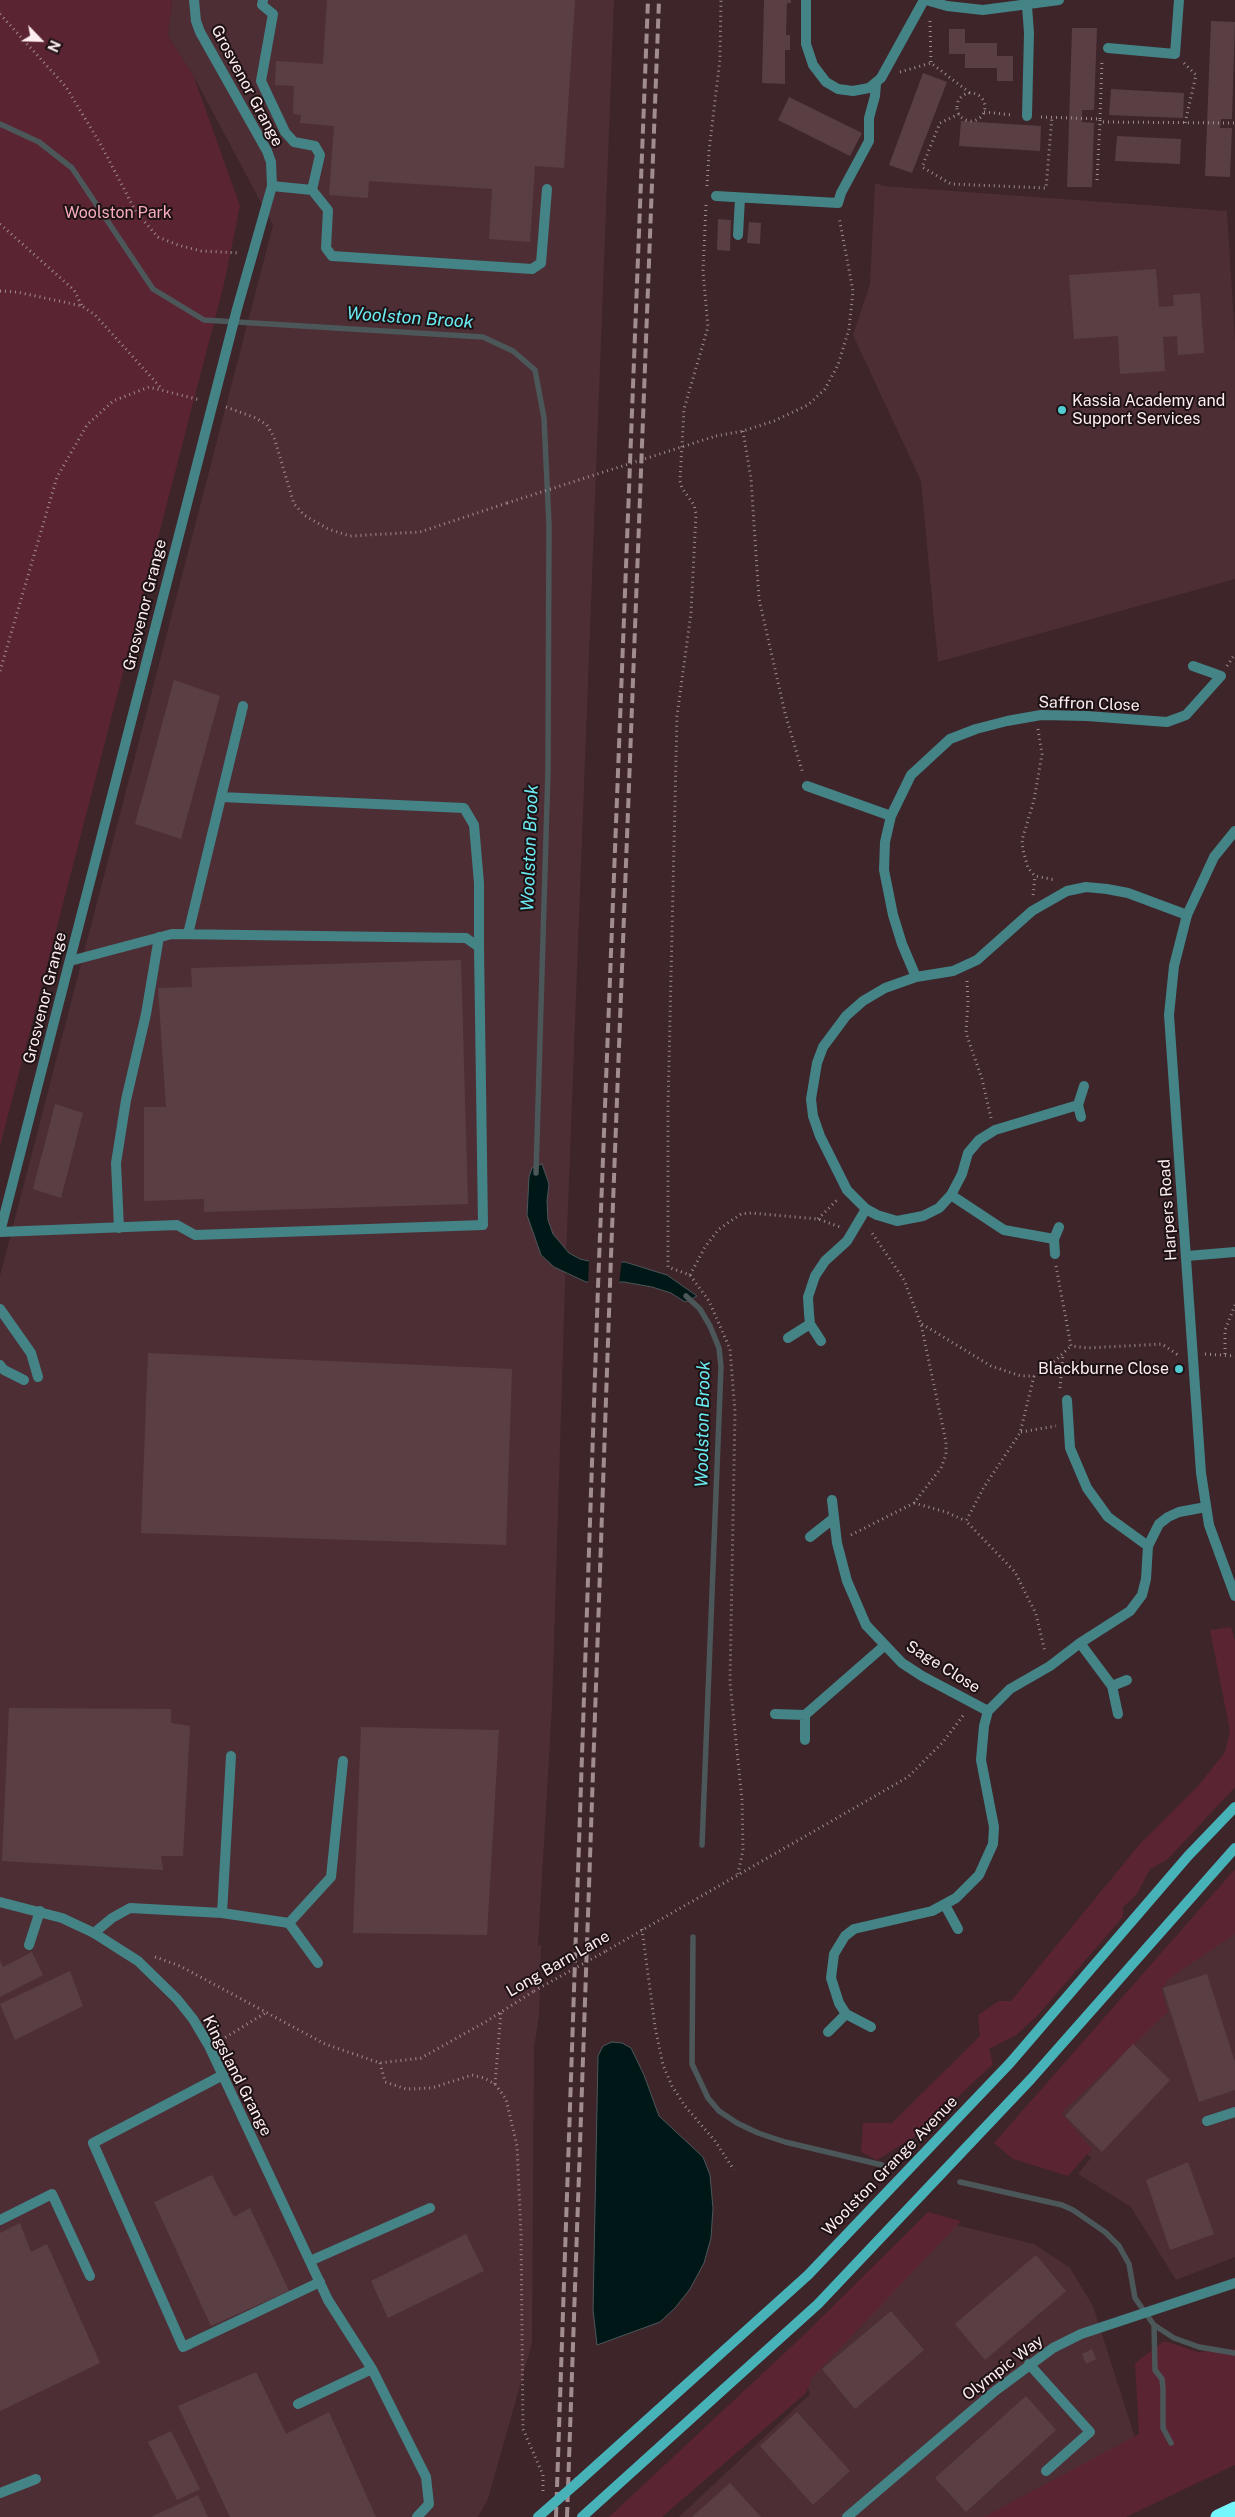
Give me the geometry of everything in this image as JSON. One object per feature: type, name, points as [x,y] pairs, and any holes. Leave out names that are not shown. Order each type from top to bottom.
[{"type":"highway","points":[[1218,2517],[1235,2509]]},
{"type":"main road","name":"Woolston Grange Avenue","points":[[538,2517],[808,2275],[1010,2063],[1188,1856],[1235,1806]]},
{"type":"main road","points":[[582,2517],[818,2304],[1032,2080],[1235,1848]]},
{"type":"street","name":"Grosvenor Grange","points":[[0,1232],[251,255],[272,186],[271,162],[267,151],[200,32],[196,21],[194,0]]},
{"type":"street","points":[[264,0],[262,5],[274,14],[261,82],[285,132],[294,142],[315,146],[320,155],[312,190]]},
{"type":"street","points":[[806,0],[806,44],[813,65],[821,78],[832,86],[845,90],[862,90],[878,81]]},
{"type":"street","points":[[716,196],[838,204],[841,193],[869,141],[869,118],[878,81],[926,0],[947,6],[983,10],[1027,6],[1059,0]]},
{"type":"street","points":[[1108,48],[1175,54],[1179,0]]},
{"type":"street","points":[[1027,6],[1029,33],[1027,116]]},
{"type":"street","points":[[272,186],[312,190],[328,210],[326,248],[332,256],[532,269],[541,263],[547,189]]},
{"type":"street","points":[[738,235],[740,198]]},
{"type":"street","name":"Saffron Close","points":[[916,978],[902,944],[884,870],[885,842],[891,816],[911,775],[950,739],[976,728],[1034,717],[1086,716],[1167,722],[1186,715],[1221,676],[1193,666]]},
{"type":"street","points":[[188,934],[243,706]]},
{"type":"street","points":[[807,786],[891,816]]},
{"type":"street","points":[[0,1232],[177,1225],[195,1235],[483,1225],[479,884],[474,825],[464,808],[221,797]]},
{"type":"street","name":"Harpers Road","points":[[1235,831],[1214,858],[1187,914],[1174,966],[1169,1015],[1196,1401],[1206,1507],[1215,1543],[1235,1596]]},
{"type":"street","points":[[1078,1105],[995,1130],[979,1140],[968,1153],[962,1174],[951,1195],[939,1208],[923,1216],[896,1220],[877,1215],[866,1209],[848,1190],[820,1136],[813,1116],[811,1099],[817,1063],[832,1032],[858,1006],[886,988],[916,978],[953,971],[977,960],[1032,912],[1067,891],[1086,887],[1107,888],[1128,893],[1187,914]]},
{"type":"street","points":[[70,962],[172,934],[466,938],[479,947]]},
{"type":"street","points":[[120,1228],[116,1163],[126,1100],[145,1023],[159,937]]},
{"type":"street","points":[[1081,1117],[1078,1105],[1084,1086]]},
{"type":"street","points":[[951,1195],[1004,1230],[1054,1239]]},
{"type":"street","points":[[821,1341],[810,1324],[808,1297],[815,1276],[825,1261],[847,1241],[866,1209]]},
{"type":"street","points":[[1055,1254],[1054,1239],[1059,1227]]},
{"type":"street","points":[[1187,1256],[1235,1252]]},
{"type":"street","points":[[0,1309],[31,1353],[38,1377]]},
{"type":"street","points":[[788,1338],[810,1324]]},
{"type":"street","points":[[0,1365],[4,1370],[24,1380]]},
{"type":"street","points":[[1067,1400],[1070,1448],[1087,1488],[1108,1518],[1148,1546]]},
{"type":"street","name":"Sage Close","points":[[832,1500],[837,1543],[847,1582],[859,1613],[866,1625],[884,1646],[922,1676],[988,1711]]},
{"type":"street","points":[[871,2027],[846,2014],[838,2003],[831,1978],[834,1954],[845,1936],[854,1929],[907,1918],[945,1905],[966,1889],[979,1875],[992,1844],[994,1826],[992,1806],[982,1760],[984,1726],[988,1711],[1010,1689],[1050,1666],[1080,1643],[1130,1611],[1142,1595],[1146,1579],[1148,1546],[1159,1524],[1168,1516],[1206,1507]]},
{"type":"street","points":[[810,1537],[834,1518]]},
{"type":"street","points":[[1080,1643],[1112,1686],[1118,1714]]},
{"type":"street","name":"Sage Close","points":[[805,1715],[884,1646]]},
{"type":"street","points":[[1112,1686],[1127,1680]]},
{"type":"street","points":[[775,1714],[805,1715],[805,1740]]},
{"type":"street","points":[[222,1913],[232,1756]]},
{"type":"street","points":[[289,1923],[331,1877],[343,1761]]},
{"type":"street","name":"Kingsland Grange","points":[[0,1902],[62,1918],[94,1933],[138,1961],[193,2019],[223,2074],[328,2300],[372,2369],[426,2477],[429,2504],[417,2517]]},
{"type":"street","points":[[945,1905],[958,1929]]},
{"type":"street","points":[[94,1933],[112,1918],[130,1908],[222,1913],[289,1923],[318,1962]]},
{"type":"street","points":[[29,1944],[40,1911]]},
{"type":"street","points":[[828,2032],[846,2014]]},
{"type":"street","points":[[223,2074],[92,2142],[184,2348],[320,2282]]},
{"type":"street","points":[[1207,2122],[1235,2112]]},
{"type":"street","points":[[0,2220],[52,2194],[90,2276]]},
{"type":"street","points":[[310,2261],[430,2208]]},
{"type":"street","name":"Olympic Way","points":[[847,2517],[967,2414],[1029,2364],[1053,2348],[1081,2334],[1235,2283]]},
{"type":"street","points":[[1029,2364],[1090,2432],[1046,2471]]},
{"type":"street","points":[[298,2404],[372,2369]]},
{"type":"street","points":[[0,2494],[36,2480]]},
{"type":"path","points":[[707,191],[709,151],[720,58],[721,0]]},
{"type":"path","points":[[926,0],[931,63],[970,93],[982,99],[984,112],[979,119],[970,121],[959,114]]},
{"type":"path","points":[[0,14],[66,86],[101,145],[136,212],[158,237],[201,251],[251,255]]},
{"type":"path","points":[[1097,180],[1103,56],[1108,48]]},
{"type":"path","points":[[1175,54],[1196,75],[1185,123]]},
{"type":"path","points":[[878,81],[931,63]]},
{"type":"path","points":[[959,114],[959,100],[970,93]]},
{"type":"path","points":[[984,112],[1100,120],[1235,123]]},
{"type":"path","points":[[959,114],[940,123],[922,167],[950,184],[1046,188],[1052,117]]},
{"type":"path","points":[[706,201],[703,271],[708,327],[684,409],[680,472],[682,488],[691,499],[696,514],[691,613],[677,716],[668,1087],[668,1267],[690,1275],[709,1301],[730,1349],[735,1412],[730,1682],[742,1800],[743,1850],[738,1874]]},
{"type":"path","points":[[223,406],[256,418],[266,425],[274,437],[294,504],[304,515],[328,529],[350,536],[420,532],[716,436],[743,431],[774,421],[808,405],[825,389],[838,365],[849,329],[853,291],[838,204]]},
{"type":"path","points":[[0,224],[74,290],[82,306]]},
{"type":"path","points":[[0,291],[17,292],[82,306],[95,315],[163,389]]},
{"type":"path","points":[[0,671],[57,477],[87,426],[113,401],[149,387],[163,389],[199,400]]},
{"type":"path","points":[[743,431],[750,479],[759,599],[785,713],[807,786]]},
{"type":"path","points":[[1034,717],[1042,754],[1034,800],[1022,840],[1023,850],[1028,868],[1034,876],[1059,881]]},
{"type":"path","points":[[965,965],[968,1002],[966,1033],[982,1079],[995,1130]]},
{"type":"path","points":[[818,1219],[848,1190]]},
{"type":"path","points":[[690,1275],[705,1247],[719,1229],[741,1214],[751,1212],[818,1219],[852,1231]]},
{"type":"path","points":[[837,1543],[862,1528],[914,1504],[941,1468],[946,1455],[946,1442],[921,1324],[904,1280],[874,1233],[858,1220]]},
{"type":"path","points":[[1055,1254],[1056,1276],[1071,1346]]},
{"type":"path","points":[[1225,1354],[1225,1330],[1235,1305]]},
{"type":"path","points":[[921,1324],[991,1366],[1014,1374],[1034,1376],[1046,1369],[1071,1346]]},
{"type":"path","points":[[1071,1346],[1088,1348],[1162,1344],[1178,1355]]},
{"type":"path","points":[[1063,1354],[1060,1395],[1067,1400]]},
{"type":"path","points":[[1205,1354],[1235,1356]]},
{"type":"path","points":[[966,1521],[984,1487],[1020,1433],[1034,1376]]},
{"type":"path","points":[[1020,1433],[1052,1426],[1068,1426]]},
{"type":"path","points":[[914,1504],[946,1512],[966,1521],[1015,1572],[1036,1614],[1041,1641],[1050,1666]]},
{"type":"path","name":"Long Barn Lane","points":[[151,1956],[180,1966],[325,2044],[380,2063],[421,2058],[534,1991],[908,1777],[943,1742],[972,1704]]},
{"type":"path","points":[[642,1929],[655,2027],[663,2064],[672,2086],[685,2106],[715,2141],[734,2170]]},
{"type":"path","points":[[209,2046],[267,2012]]},
{"type":"path","points":[[495,2084],[501,2012]]},
{"type":"path","points":[[380,2063],[385,2082],[406,2089],[432,2088],[472,2075],[484,2078],[495,2084],[506,2099],[517,2146],[521,2234],[523,2428],[543,2475],[542,2500]]},
{"type":"shaded area","points":[[172,0],[614,0],[565,1285],[552,1706],[538,1946],[541,1944],[539,2016],[534,2048],[532,2343],[488,2499],[478,2517],[0,2517],[0,1276],[273,225],[194,77],[168,36]]},
{"type":"shaded area","name":"Kassia Academy and Support Services","points":[[875,183],[884,186],[1227,211],[1235,339],[1235,579],[938,662],[921,481],[853,335],[870,284]]},
{"type":"shaded area","points":[[542,1164],[549,1184],[547,1201],[548,1220],[553,1234],[569,1253],[580,1259],[593,1262],[625,1262],[667,1275],[697,1296],[685,1302],[671,1293],[652,1287],[624,1282],[586,1282],[554,1267],[541,1255],[527,1215],[529,1177],[532,1168]]},
{"type":"shaded area","points":[[1235,1918],[1235,2257],[1176,2280],[1131,2207],[1078,2174],[1091,2158],[1044,2109],[1177,1955]]},
{"type":"shaded area","points":[[612,2042],[622,2043],[631,2048],[644,2075],[659,2116],[703,2157],[710,2175],[713,2208],[711,2238],[704,2263],[690,2289],[675,2308],[660,2322],[597,2345],[593,2310],[598,2056],[603,2046]]},
{"type":"shaded area","points":[[956,2225],[1034,2244],[1070,2268],[1093,2306],[1137,2444],[992,2517],[679,2517],[810,2394],[804,2377]]},
{"type":"green space","name":"Woolston Park","points":[[0,0],[172,0],[168,36],[194,77],[240,206],[224,284],[0,1146]]},
{"type":"green space","points":[[1231,1627],[1235,1641],[1235,1787],[1167,1860],[1150,1869],[1137,1894],[1123,1907],[1123,1917],[1036,2017],[1016,2035],[989,2049],[993,2064],[917,2135],[877,2160],[861,2152],[863,2123],[892,2123],[980,2036],[978,2015],[999,2001],[1011,2001],[1139,1845],[1199,1785],[1225,1752],[1230,1731],[1210,1630]]},
{"type":"green space","points":[[1235,1869],[1235,1934],[1170,1978],[1161,1989],[1168,2012],[1061,2113],[1092,2149],[1068,2176],[1013,2159],[994,2143]]},
{"type":"green space","points":[[928,2212],[961,2221],[812,2378],[806,2393],[662,2517],[609,2517],[807,2332]]},
{"type":"green space","points":[[1164,2341],[1198,2352],[1235,2349],[1235,2465],[1126,2517],[984,2517],[1139,2434],[1135,2363]]},
{"type":"pier","points":[[622,1259],[619,1284],[588,1285],[589,1260]]},
{"type":"building","points":[[327,0],[575,0],[564,168],[535,166],[530,242],[489,239],[492,189],[369,181],[368,198],[329,195],[334,126],[300,123],[301,115],[293,114],[294,86],[275,85],[276,61],[323,64]]},
{"type":"building","points":[[764,0],[791,0],[791,3],[787,3],[786,35],[790,35],[790,50],[785,50],[785,84],[762,83]]},
{"type":"building","points":[[1211,21],[1235,22],[1232,119],[1221,119],[1220,128],[1232,128],[1230,177],[1205,176]]},
{"type":"building","points":[[1072,28],[1097,28],[1094,110],[1082,110],[1082,122],[1094,123],[1092,187],[1067,187]]},
{"type":"building","points":[[949,29],[965,29],[965,43],[997,43],[997,56],[1013,56],[1013,81],[997,81],[997,68],[965,68],[965,54],[949,54]]},
{"type":"building","points":[[923,73],[947,82],[912,173],[889,165]]},
{"type":"building","points":[[1111,89],[1184,93],[1183,118],[1109,115]]},
{"type":"building","points":[[789,97],[862,133],[850,156],[778,120]]},
{"type":"building","points":[[961,121],[1041,126],[1040,151],[959,146]]},
{"type":"building","points":[[1117,136],[1181,139],[1180,164],[1115,161]]},
{"type":"building","points":[[718,219],[731,220],[730,251],[717,250]]},
{"type":"building","points":[[749,222],[761,223],[760,244],[747,243]]},
{"type":"building","points":[[1156,269],[1159,307],[1174,306],[1173,295],[1200,293],[1204,353],[1178,355],[1177,336],[1163,337],[1165,371],[1120,374],[1118,336],[1074,339],[1069,275]]},
{"type":"building","points":[[174,680],[220,696],[181,839],[135,824]]},
{"type":"building","points":[[461,960],[468,1204],[204,1212],[204,1199],[144,1201],[144,1107],[166,1107],[158,988],[192,987],[191,968]]},
{"type":"building","points":[[55,1104],[83,1113],[61,1198],[33,1189]]},
{"type":"building","points":[[148,1353],[512,1369],[506,1545],[141,1533]]},
{"type":"building","points":[[9,1708],[171,1709],[171,1723],[190,1726],[183,1856],[161,1856],[163,1870],[2,1861]]},
{"type":"building","points":[[361,1727],[499,1730],[487,1935],[353,1933]]},
{"type":"building","points":[[32,1952],[43,1975],[0,1997],[0,1960],[3,1967]]},
{"type":"building","points":[[70,1971],[83,2006],[15,2040],[0,2004]]},
{"type":"building","points":[[1207,1974],[1235,2062],[1235,2090],[1199,2102],[1163,1988]]},
{"type":"building","points":[[1133,2044],[1170,2080],[1102,2152],[1065,2116]]},
{"type":"building","points":[[1188,2162],[1214,2234],[1170,2250],[1146,2180]]},
{"type":"building","points":[[212,2175],[234,2217],[250,2208],[289,2291],[211,2326],[154,2202]]},
{"type":"building","points":[[20,2223],[31,2252],[47,2244],[100,2363],[0,2411],[0,2233]]},
{"type":"building","points":[[466,2234],[484,2271],[388,2318],[371,2281]]},
{"type":"building","points":[[1036,2255],[1066,2291],[985,2360],[955,2324]]},
{"type":"building","points":[[891,2311],[924,2350],[855,2409],[822,2369]]},
{"type":"building","points":[[1092,2349],[1096,2359],[1086,2364],[1082,2354]]},
{"type":"building","points":[[256,2372],[286,2434],[329,2412],[376,2517],[230,2517],[178,2406]]},
{"type":"building","points":[[1026,2396],[1056,2430],[966,2512],[935,2478]]},
{"type":"building","points":[[797,2412],[850,2471],[813,2505],[760,2446]]},
{"type":"building","points":[[171,2431],[200,2489],[177,2500],[148,2442]]},
{"type":"building","points":[[730,2483],[761,2517],[692,2517]]},
{"type":"building","points":[[198,2495],[208,2517],[151,2517]]},
{"type":"waterway","name":"Woolston Brook","points":[[0,124],[39,142],[72,168],[153,289],[204,320],[483,337],[513,351],[535,370],[544,418],[549,525],[548,770],[536,1173]]},
{"type":"waterway","name":"Woolston Brook","points":[[686,1296],[700,1309],[710,1326],[719,1348],[721,1367],[702,1845]]},
{"type":"waterway","name":"Woolston Brook","points":[[693,1937],[692,2064],[708,2098],[719,2111],[737,2123],[758,2133],[785,2142],[882,2165]]},
{"type":"waterway","name":"Woolston Brook","points":[[960,2182],[1062,2205],[1073,2210],[1105,2232],[1119,2246],[1129,2264],[1135,2298],[1154,2325],[1174,2338],[1199,2347],[1235,2353]]},
{"type":"waterway","points":[[1154,2325],[1155,2370],[1162,2379],[1163,2389],[1163,2428],[1171,2443]]},
{"type":"railway","points":[[556,2517],[598,1287],[648,0]]},
{"type":"railway","points":[[567,2517],[611,1256],[659,0]]},
{"type":"place","name":"Kassia Academy and Support Services","points":[[1062,410]]},
{"type":"place","name":"Blackburne Close","points":[[1179,1369]]}]
